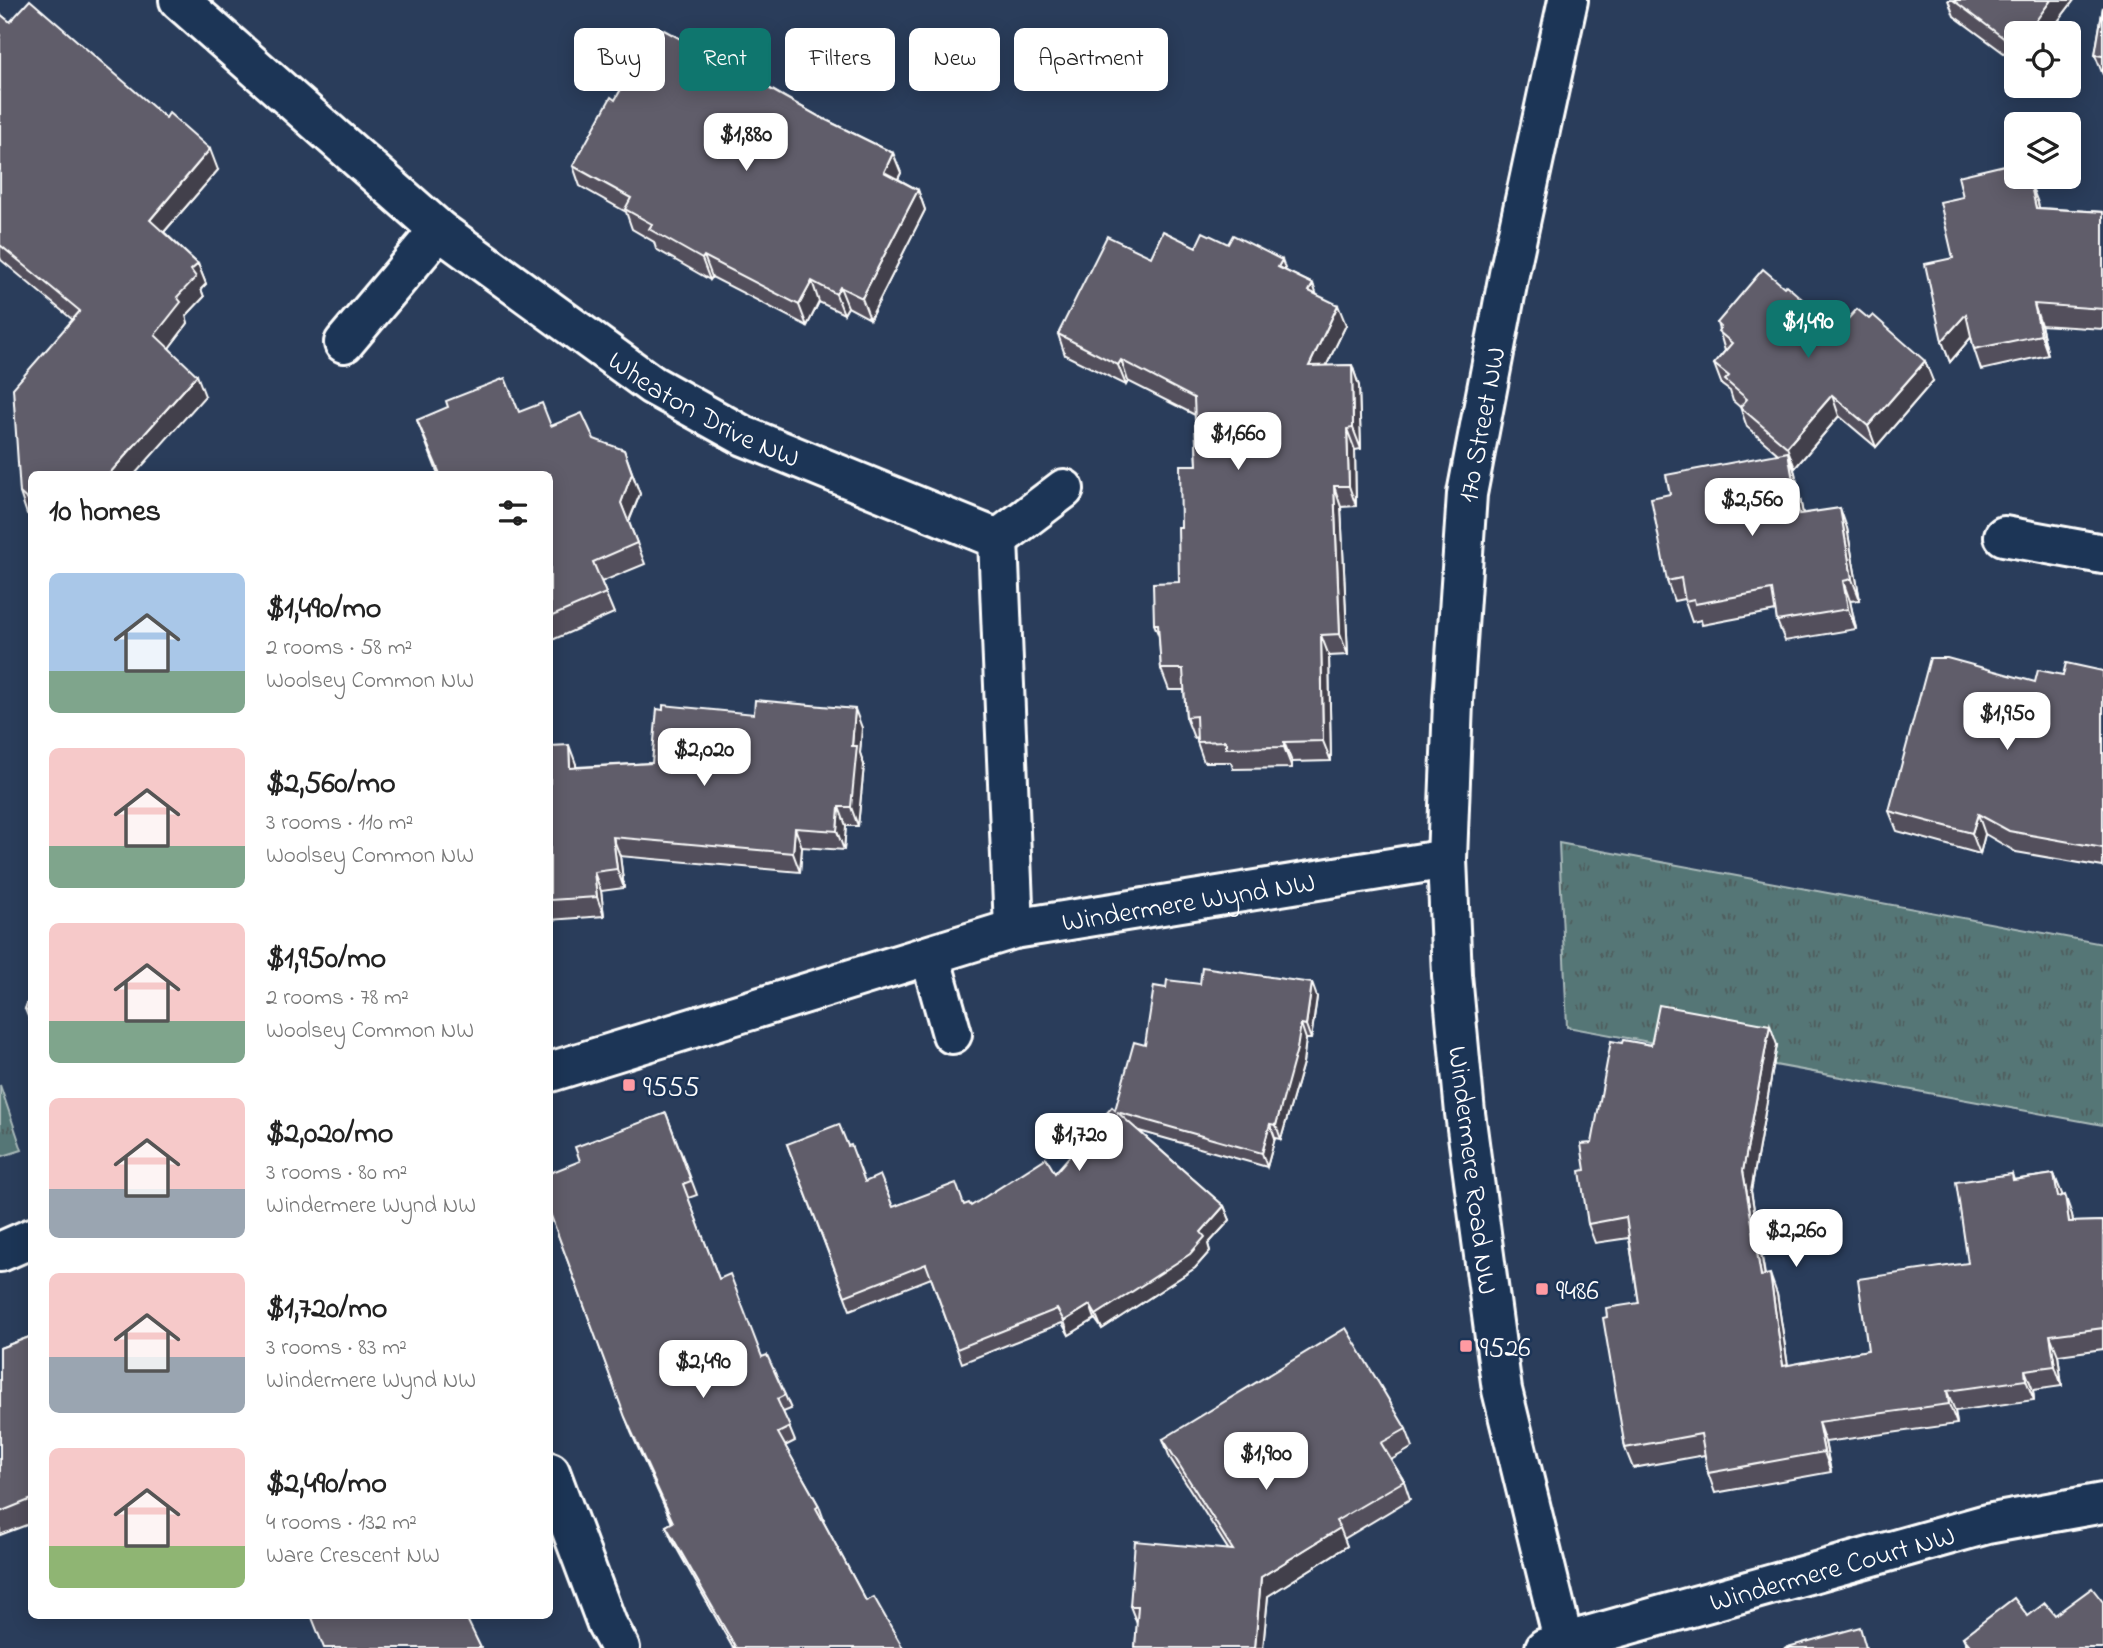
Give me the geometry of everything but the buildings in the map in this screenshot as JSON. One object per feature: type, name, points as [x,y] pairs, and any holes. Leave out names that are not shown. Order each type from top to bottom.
[{"type":"street","name":"Wheaton Drive NW","points":[[179,0],[439,230],[652,386],[744,436],[998,539]]},
{"type":"street","name":"170 Street NW","points":[[1447,859],[1452,702],[1467,494],[1509,274],[1568,0]]},
{"type":"street","points":[[344,343],[439,230]]},
{"type":"street","points":[[1014,929],[998,539],[1064,489]]},
{"type":"street","points":[[2004,536],[2103,554]]},
{"type":"street","name":"Windermere Wynd NW","points":[[553,1071],[1014,929],[1447,859]]},
{"type":"street","name":"Windermere Road NW","points":[[1447,859],[1453,984],[1465,1113],[1502,1390],[1558,1646]]},
{"type":"street","points":[[930,956],[952,1034]]},
{"type":"street","points":[[0,1252],[28,1240]]},
{"type":"street","points":[[553,1480],[607,1624],[621,1648]]},
{"type":"street","name":"Windermere Court NW","points":[[1558,1646],[1987,1524],[2103,1503]]},
{"type":"green space","points":[[1559,843],[2103,944],[2103,1125],[1567,1027]]},
{"type":"green space","points":[[0,1085],[22,1150],[0,1157]]},
{"type":"place","name":"9555","points":[[629,1085]]},
{"type":"place","name":"9486","points":[[1542,1289]]},
{"type":"place","name":"9526","points":[[1466,1346]]}]
